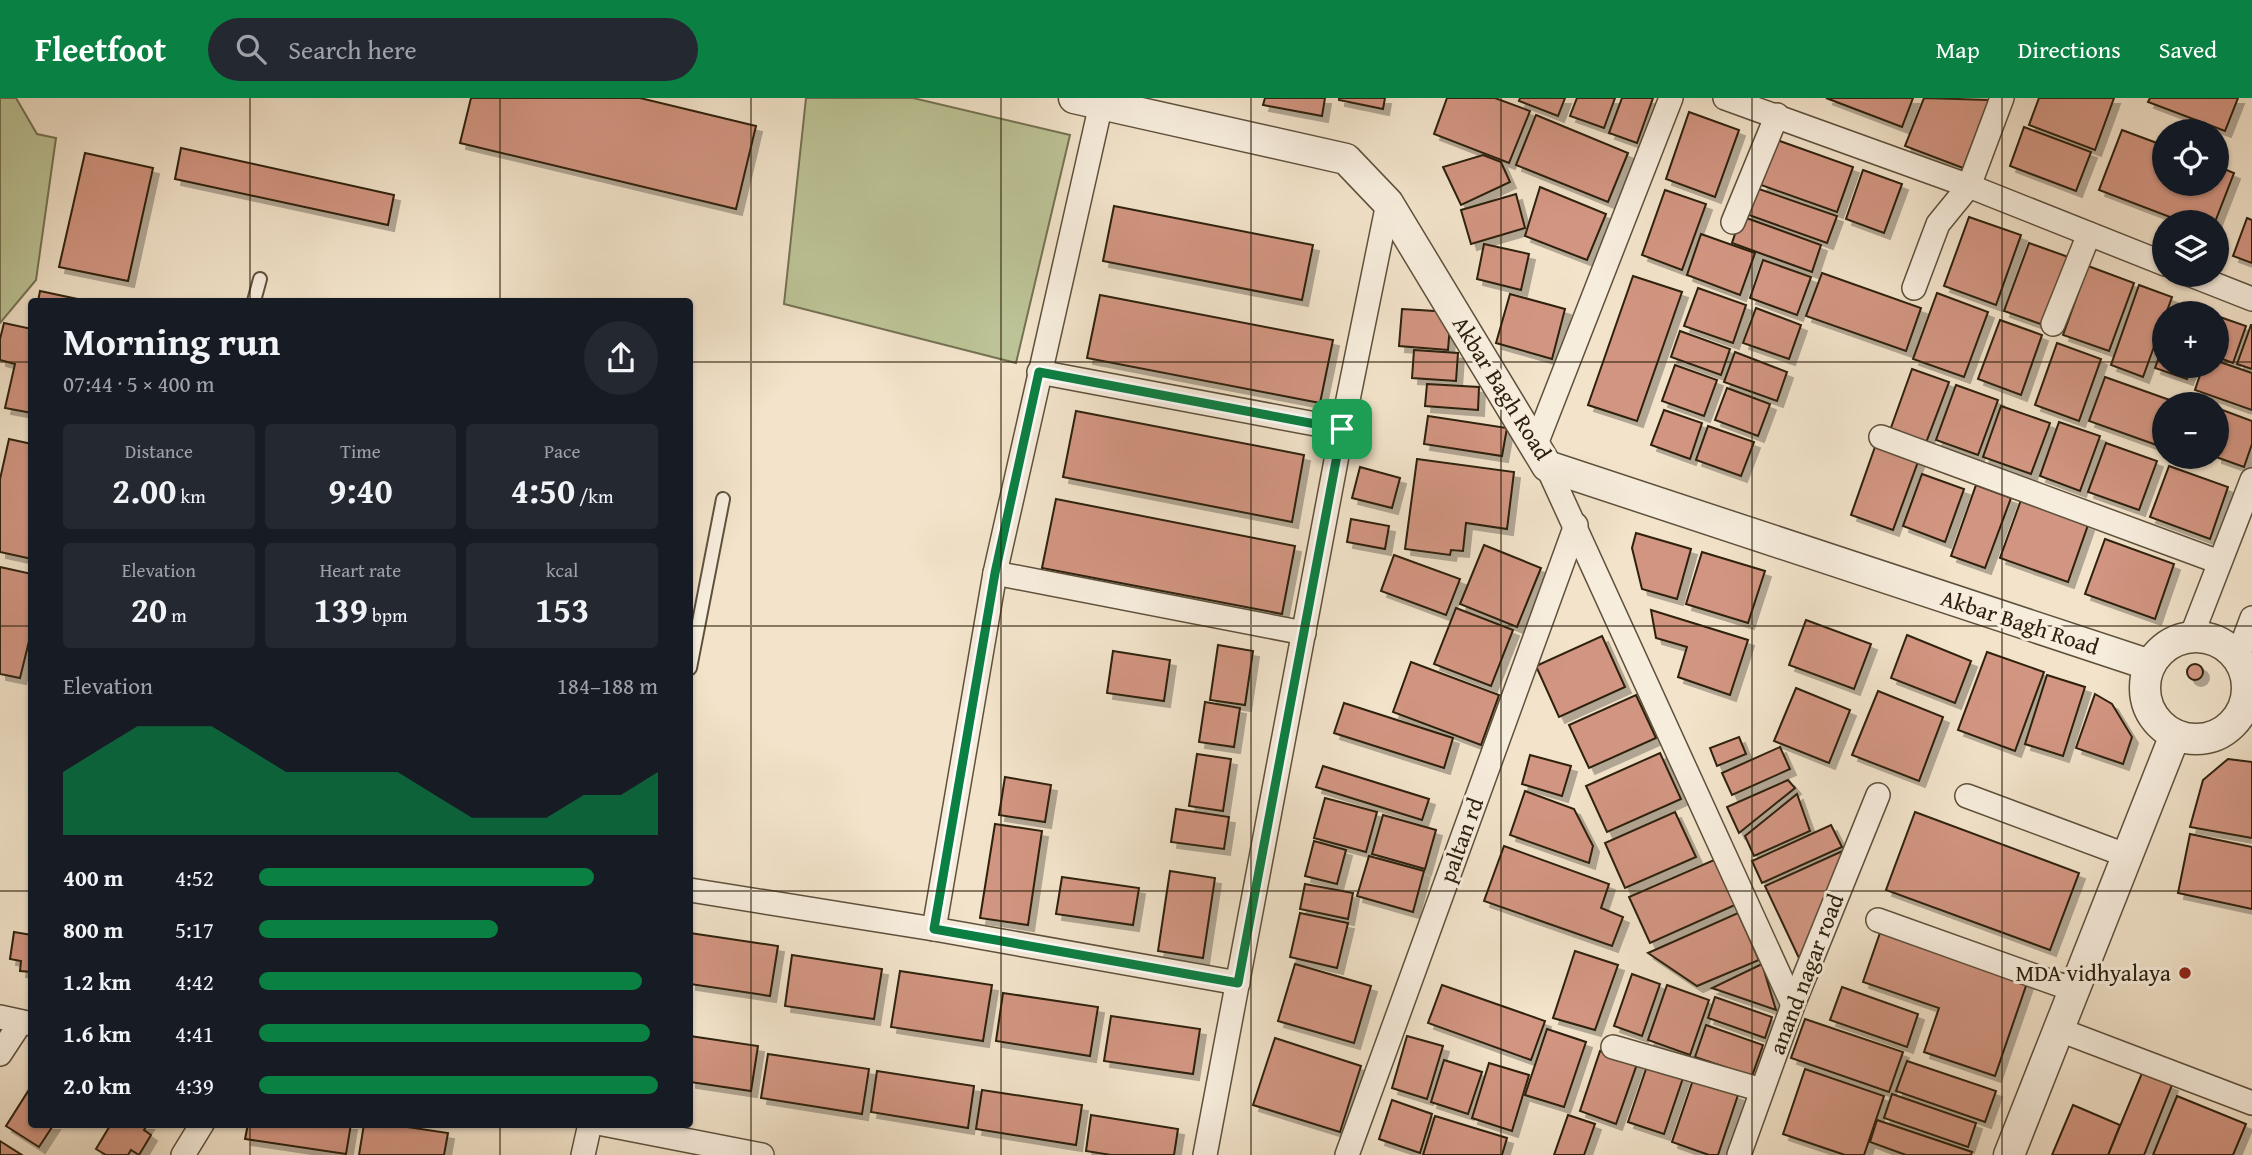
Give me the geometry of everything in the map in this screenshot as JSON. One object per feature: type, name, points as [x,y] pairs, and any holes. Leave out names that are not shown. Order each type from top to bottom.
[{"type":"street","points":[[1671,98],[1541,455],[1576,525],[1793,1005]]},
{"type":"street","points":[[1725,98],[1969,186],[2152,259]]},
{"type":"street","points":[[1914,288],[1938,223],[1969,186],[2002,98]]},
{"type":"street","points":[[934,929],[995,573],[1039,372],[1105,102]]},
{"type":"street","name":"Akbar Bagh Road","points":[[1105,102],[1346,159],[1388,203],[1541,455],[2150,664]]},
{"type":"street","points":[[1733,222],[1777,115]]},
{"type":"street","points":[[1206,1155],[1342,429],[1388,203]]},
{"type":"street","points":[[2053,324],[2089,234]]},
{"type":"street","points":[[2222,287],[2252,299]]},
{"type":"street","points":[[1039,372],[1342,429]]},
{"type":"street","points":[[1881,437],[2219,562]]},
{"type":"street","points":[[2192,637],[2252,481]]},
{"type":"street","name":"paltan rd","points":[[1347,1155],[1576,525]]},
{"type":"street","points":[[995,573],[1304,633]]},
{"type":"street","points":[[2237,658],[2252,618]]},
{"type":"street","points":[[2192,637],[2215,640],[2237,658],[2244,670],[2249,700],[2232,725],[2219,734],[2190,739],[2175,735],[2161,726],[2150,713],[2145,697],[2145,680],[2150,664],[2158,652],[2170,643],[2192,637]]},
{"type":"street","points":[[2009,1155],[2175,735]]},
{"type":"street","name":"anand nagar road","points":[[1739,1155],[1793,1005],[1878,794]]},
{"type":"street","points":[[1967,796],[2128,856]]},
{"type":"street","points":[[693,890],[934,929],[1238,983]]},
{"type":"street","points":[[1878,920],[2074,990]]},
{"type":"street","points":[[0,1054],[18,1021]]},
{"type":"street","points":[[2060,1030],[2252,1103]]},
{"type":"street","points":[[1613,1047],[1762,1090]]},
{"type":"street","points":[[183,1155],[200,1128]]},
{"type":"street","points":[[583,1155],[589,1128]]},
{"type":"street","points":[[624,1128],[762,1155]]},
{"type":"lane","points":[[255,298],[260,279]]},
{"type":"lane","points":[[693,653],[723,499]]},
{"type":"green space","points":[[0,98],[16,98],[37,134],[56,138],[36,280],[0,323]]},
{"type":"green space","points":[[806,98],[913,98],[1070,135],[1016,363],[784,304]]},
{"type":"building","points":[[471,98],[640,98],[756,126],[736,209],[460,143]]},
{"type":"building","points":[[1265,98],[1325,98],[1322,116],[1263,105]]},
{"type":"building","points":[[1339,98],[1385,98],[1383,109]]},
{"type":"building","points":[[1447,98],[1495,98],[1530,111],[1509,163],[1434,134]]},
{"type":"building","points":[[1520,98],[1565,98],[1558,116],[1519,101]]},
{"type":"building","points":[[1577,98],[1615,98],[1604,128],[1570,116]]},
{"type":"building","points":[[1622,98],[1653,98],[1637,143],[1609,133]]},
{"type":"building","points":[[1826,98],[1913,98],[1902,127]]},
{"type":"building","points":[[1924,98],[1989,100],[1963,168],[1905,146]]},
{"type":"building","points":[[2039,98],[2114,98],[2095,150],[2029,125]]},
{"type":"building","points":[[2150,98],[2238,98],[2229,121],[2193,119],[2148,102]]},
{"type":"building","points":[[1689,112],[1739,130],[1715,197],[1666,179]]},
{"type":"building","points":[[1536,115],[1628,153],[1608,202],[1516,165]]},
{"type":"building","points":[[2024,127],[2091,152],[2076,191],[2010,166]]},
{"type":"building","points":[[2122,130],[2152,141],[2152,196],[2225,196],[2220,210],[2152,210],[2099,190]]},
{"type":"building","points":[[1777,140],[1853,167],[1837,212],[1761,185]]},
{"type":"building","points":[[181,148],[394,195],[388,225],[175,179]]},
{"type":"building","points":[[85,153],[153,168],[128,281],[59,267]]},
{"type":"building","points":[[1483,155],[1501,162],[1510,182],[1461,205],[1443,167]]},
{"type":"building","points":[[1863,170],[1902,184],[1884,233],[1846,219]]},
{"type":"building","points":[[2229,171],[2234,173],[2229,186]]},
{"type":"building","points":[[1540,187],[1606,214],[1587,260],[1525,236]]},
{"type":"building","points":[[1756,188],[1837,216],[1827,243],[1746,214]]},
{"type":"building","points":[[1665,190],[1706,204],[1682,270],[1642,255]]},
{"type":"building","points":[[1516,194],[1525,228],[1471,244],[1461,210]]},
{"type":"building","points":[[1114,206],[1313,245],[1302,300],[1103,261]]},
{"type":"building","points":[[1741,216],[1821,245],[1812,272],[1732,243]]},
{"type":"building","points":[[1969,217],[2021,235],[1996,305],[1944,286]]},
{"type":"building","points":[[2247,218],[2252,220],[2252,263],[2233,256]]},
{"type":"building","points":[[1701,234],[1755,253],[1740,295],[1687,275]]},
{"type":"building","points":[[2029,243],[2074,259],[2049,327],[2004,311]]},
{"type":"building","points":[[1484,244],[1529,254],[1521,290],[1477,279]]},
{"type":"building","points":[[1763,260],[1811,277],[1797,315],[1750,298]]},
{"type":"building","points":[[2088,266],[2134,283],[2109,351],[2063,335]]},
{"type":"building","points":[[1822,273],[1921,308],[1906,351],[1806,316]]},
{"type":"building","points":[[1633,276],[1682,292],[1637,421],[1588,405]]},
{"type":"building","points":[[2139,285],[2172,297],[2171,301],[2152,301],[2152,352],[2143,377],[2111,365]]},
{"type":"building","points":[[1698,288],[1746,305],[1733,343],[1684,326]]},
{"type":"building","points":[[40,291],[73,298],[39,298]]},
{"type":"building","points":[[1937,293],[1988,312],[1964,377],[1913,359]]},
{"type":"building","points":[[1510,294],[1565,309],[1552,359],[1496,343]]},
{"type":"building","points":[[1100,295],[1333,340],[1320,403],[1087,358]]},
{"type":"building","points":[[1756,308],[1801,325],[1789,359],[1743,343]]},
{"type":"building","points":[[1402,309],[1451,312],[1448,350],[1399,346]]},
{"type":"building","points":[[2000,320],[2042,335],[2021,395],[1978,379]]},
{"type":"building","points":[[2229,320],[2246,326],[2233,363],[2229,362]]},
{"type":"building","points":[[4,323],[28,328],[28,412],[5,408],[15,364],[0,360],[0,339]]},
{"type":"building","points":[[2252,325],[2252,369],[2237,364]]},
{"type":"building","points":[[1680,331],[1730,349],[1721,375],[1671,357]]},
{"type":"building","points":[[2057,343],[2101,359],[2079,421],[2035,405]]},
{"type":"building","points":[[1414,350],[1458,353],[1456,381],[1412,378]]},
{"type":"building","points":[[1735,352],[1787,372],[1777,401],[1724,382]]},
{"type":"building","points":[[1675,365],[1717,380],[1704,416],[1662,401]]},
{"type":"building","points":[[2229,365],[2252,373],[2252,410],[2229,402],[2229,392],[2195,390],[2199,378],[2229,378]]},
{"type":"building","points":[[1912,369],[1949,382],[1924,448],[1888,436]]},
{"type":"building","points":[[2105,377],[2152,394],[2152,443],[2089,421]]},
{"type":"building","points":[[1427,384],[1479,387],[1478,410],[1425,406]]},
{"type":"building","points":[[1956,385],[1998,400],[1978,455],[1936,440]]},
{"type":"building","points":[[1727,388],[1770,404],[1758,436],[1715,420]]},
{"type":"building","points":[[2001,406],[2050,423],[2031,474],[1983,457]]},
{"type":"building","points":[[1664,410],[1702,423],[1690,459],[1651,445]]},
{"type":"building","points":[[1076,411],[1304,455],[1292,522],[1063,477]]},
{"type":"building","points":[[2229,412],[2252,421],[2252,444],[2244,467],[2229,462]]},
{"type":"building","points":[[1428,416],[1507,428],[1502,456],[1424,444]]},
{"type":"building","points":[[2059,422],[2100,436],[2080,491],[2040,476]]},
{"type":"building","points":[[1708,426],[1754,442],[1741,476],[1696,460]]},
{"type":"building","points":[[9,439],[28,443],[28,558],[0,552],[0,479]]},
{"type":"building","points":[[2106,443],[2152,459],[2154,469],[2139,510],[2088,492]]},
{"type":"building","points":[[1876,444],[1919,459],[1893,530],[1851,515]]},
{"type":"building","points":[[1417,459],[1514,472],[1507,529],[1466,523],[1463,551],[1451,550],[1450,555],[1405,549]]},
{"type":"building","points":[[1360,467],[1400,478],[1392,508],[1352,498]]},
{"type":"building","points":[[2168,469],[2177,469],[2228,487],[2210,539],[2150,517]]},
{"type":"building","points":[[1922,474],[1964,489],[1945,542],[1903,526]]},
{"type":"building","points":[[1976,485],[2011,498],[1985,568],[1951,556]]},
{"type":"building","points":[[1056,499],[1295,546],[1282,614],[1042,568]]},
{"type":"building","points":[[2021,500],[2088,525],[2068,582],[2000,558]]},
{"type":"building","points":[[1351,519],[1389,526],[1385,549],[1347,542]]},
{"type":"building","points":[[1636,533],[1691,549],[1677,599],[1642,589],[1632,548]]},
{"type":"building","points":[[2105,539],[2174,564],[2155,619],[2085,594]]},
{"type":"building","points":[[1484,545],[1541,568],[1517,627],[1460,604]]},
{"type":"building","points":[[1702,552],[1765,571],[1748,623],[1686,604]]},
{"type":"building","points":[[1394,555],[1460,579],[1446,615],[1381,591]]},
{"type":"building","points":[[0,567],[28,573],[28,645],[20,678],[0,674]]},
{"type":"building","points":[[1456,608],[1513,630],[1491,686],[1434,664]]},
{"type":"building","points":[[1651,610],[1748,640],[1730,695],[1678,677],[1687,647],[1656,638]]},
{"type":"building","points":[[1806,620],[1871,644],[1854,689],[1789,665]]},
{"type":"building","points":[[1907,635],[1971,661],[1955,703],[1891,678]]},
{"type":"building","points":[[1602,636],[1625,687],[1559,717],[1536,666]]},
{"type":"building","points":[[1218,645],[1253,651],[1245,705],[1210,700]]},
{"type":"building","points":[[1113,651],[1170,660],[1164,701],[1107,693]]},
{"type":"building","points":[[1987,652],[2044,672],[2015,751],[1958,730]]},
{"type":"building","points":[[1411,662],[1499,695],[1481,745],[1393,712]]},
{"type":"building","points":[[2195,664],[2203,672],[2195,680],[2187,672]]},
{"type":"building","points":[[2047,675],[2085,687],[2063,756],[2025,744]]},
{"type":"building","points":[[1796,688],[1850,710],[1829,763],[1774,741]]},
{"type":"building","points":[[1878,691],[1943,717],[1919,781],[1852,755]]},
{"type":"building","points":[[2095,694],[2112,704],[2132,737],[2123,764],[2076,748]]},
{"type":"building","points":[[1636,695],[1656,738],[1589,768],[1569,725]]},
{"type":"building","points":[[1205,702],[1240,708],[1234,747],[1199,742]]},
{"type":"building","points":[[1344,703],[1453,738],[1444,768],[1334,733]]},
{"type":"building","points":[[1739,737],[1746,754],[1717,766],[1710,748]]},
{"type":"building","points":[[1780,747],[1790,769],[1732,795],[1722,773]]},
{"type":"building","points":[[1660,753],[1681,799],[1607,832],[1586,786]]},
{"type":"building","points":[[1197,754],[1231,759],[1223,811],[1189,806]]},
{"type":"building","points":[[1530,755],[1571,766],[1562,796],[1522,784]]},
{"type":"building","points":[[2228,759],[2252,762],[2252,838],[2190,827],[2203,780]]},
{"type":"building","points":[[1323,766],[1429,799],[1422,820],[1316,787]]},
{"type":"building","points":[[1005,777],[1051,785],[1045,822],[999,815]]},
{"type":"building","points":[[1788,780],[1795,788],[1739,833],[1727,807]]},
{"type":"building","points":[[1525,791],[1574,809],[1593,846],[1589,863],[1510,835]]},
{"type":"building","points":[[1797,794],[1810,831],[1754,856],[1745,836]]},
{"type":"building","points":[[1325,798],[1377,812],[1366,852],[1314,838]]},
{"type":"building","points":[[1176,809],[1229,817],[1224,849],[1171,842]]},
{"type":"building","points":[[1675,812],[1696,857],[1625,888],[1605,843]]},
{"type":"building","points":[[1915,812],[2079,873],[2050,950],[1886,890]]},
{"type":"building","points":[[1383,815],[1436,830],[1425,869],[1372,854]]},
{"type":"building","points":[[995,824],[1042,831],[1028,925],[980,918]]},
{"type":"building","points":[[1831,825],[1842,847],[1762,883],[1752,861]]},
{"type":"building","points":[[2190,834],[2252,847],[2252,909],[2178,893]]},
{"type":"building","points":[[1314,841],[1346,850],[1337,884],[1305,876]]},
{"type":"building","points":[[1504,846],[1609,884],[1601,908],[1623,917],[1612,946],[1484,901]]},
{"type":"building","points":[[1847,849],[1808,956],[1799,958],[1765,886]]},
{"type":"building","points":[[1369,856],[1424,871],[1413,912],[1357,896]]},
{"type":"building","points":[[1714,860],[1735,905],[1650,943],[1629,897]]},
{"type":"building","points":[[1170,871],[1215,878],[1203,958],[1158,951]]},
{"type":"building","points":[[1062,877],[1139,888],[1133,925],[1056,914]]},
{"type":"building","points":[[1305,884],[1353,893],[1348,919],[1300,909]]},
{"type":"building","points":[[1300,913],[1348,923],[1337,968],[1290,957]]},
{"type":"building","points":[[1738,913],[1759,960],[1697,986],[1648,953]]},
{"type":"building","points":[[1881,930],[2028,980],[1995,1076],[1924,1052],[1939,1008],[1863,982]]},
{"type":"building","points":[[14,932],[28,934],[28,972],[20,971],[21,961],[10,959]]},
{"type":"building","points":[[693,933],[778,946],[770,996],[693,984]]},
{"type":"building","points":[[1575,951],[1618,965],[1595,1030],[1553,1018]]},
{"type":"building","points":[[792,955],[882,969],[874,1019],[785,1006]]},
{"type":"building","points":[[1295,964],[1371,986],[1354,1043],[1278,1021]]},
{"type":"building","points":[[1762,964],[1776,1010],[1712,988]]},
{"type":"building","points":[[900,971],[992,985],[983,1041],[891,1027]]},
{"type":"building","points":[[1632,974],[1660,984],[1642,1036],[1614,1026]]},
{"type":"building","points":[[1442,985],[1545,1021],[1531,1060],[1428,1023]]},
{"type":"building","points":[[1667,985],[1709,1000],[1690,1055],[1648,1040]]},
{"type":"building","points":[[1842,987],[1918,1014],[1907,1047],[1830,1020]]},
{"type":"building","points":[[1003,993],[1098,1007],[1090,1056],[996,1041]]},
{"type":"building","points":[[1715,997],[1772,1017],[1765,1038],[1708,1018]]},
{"type":"building","points":[[1111,1016],[1200,1029],[1193,1074],[1104,1061]]},
{"type":"building","points":[[1805,1019],[1903,1052],[1889,1092],[1791,1058]]},
{"type":"building","points":[[1706,1025],[1763,1045],[1752,1076],[1695,1057]]},
{"type":"building","points":[[1547,1029],[1586,1042],[1564,1107],[1525,1095]]},
{"type":"building","points":[[693,1036],[758,1046],[751,1091],[693,1082]]},
{"type":"building","points":[[1407,1036],[1443,1046],[1427,1099],[1392,1088]]},
{"type":"building","points":[[1275,1038],[1361,1066],[1340,1132],[1253,1105]]},
{"type":"building","points":[[1600,1051],[1637,1064],[1616,1124],[1580,1111]]},
{"type":"building","points":[[768,1054],[869,1069],[862,1114],[761,1098]]},
{"type":"building","points":[[1444,1060],[1482,1072],[1468,1114],[1431,1102]]},
{"type":"building","points":[[1907,1061],[1996,1091],[1985,1122],[1896,1091]]},
{"type":"building","points":[[1489,1063],[1529,1075],[1512,1131],[1472,1118]]},
{"type":"building","points":[[1647,1066],[1683,1078],[1664,1134],[1628,1122]]},
{"type":"building","points":[[1805,1069],[1884,1096],[1864,1155],[1845,1155],[1783,1134]]},
{"type":"building","points":[[877,1071],[974,1086],[968,1128],[871,1112]]},
{"type":"building","points":[[2142,1073],[2172,1085],[2144,1155],[2108,1155]]},
{"type":"building","points":[[1693,1080],[1738,1095],[1718,1155],[1709,1155],[1672,1142]]},
{"type":"building","points":[[982,1090],[1082,1105],[1076,1145],[976,1129]]},
{"type":"building","points":[[28,1091],[28,1128],[51,1128],[39,1147],[6,1126]]},
{"type":"building","points":[[1892,1094],[1976,1123],[1968,1147],[1884,1118]]},
{"type":"building","points":[[2177,1096],[2246,1124],[2233,1155],[2153,1155]]},
{"type":"building","points":[[1392,1100],[1432,1114],[1420,1153],[1379,1139]]},
{"type":"building","points":[[2073,1105],[2120,1125],[2108,1155],[2052,1155]]},
{"type":"building","points":[[1091,1115],[1178,1129],[1174,1155],[1111,1155],[1086,1151]]},
{"type":"building","points":[[1568,1115],[1595,1124],[1584,1155],[1554,1155]]},
{"type":"building","points":[[1435,1116],[1507,1138],[1502,1155],[1423,1155]]},
{"type":"building","points":[[1877,1120],[1972,1152],[1971,1155],[1906,1155],[1870,1142]]},
{"type":"building","points":[[109,1128],[145,1128],[144,1130],[151,1135],[139,1155],[131,1150],[128,1155],[106,1155],[96,1149]]},
{"type":"building","points":[[247,1128],[350,1128],[346,1154],[245,1139]]},
{"type":"building","points":[[363,1128],[414,1128],[448,1133],[444,1155],[359,1155]]},
{"type":"building","points":[[0,1141],[22,1155],[0,1155]]},
{"type":"place","name":"MDA vidhyalaya","points":[[2185,973]]},
{"type":"route","points":[[1039,372],[1342,429],[1238,983],[934,929],[995,573],[1039,372]]}]
